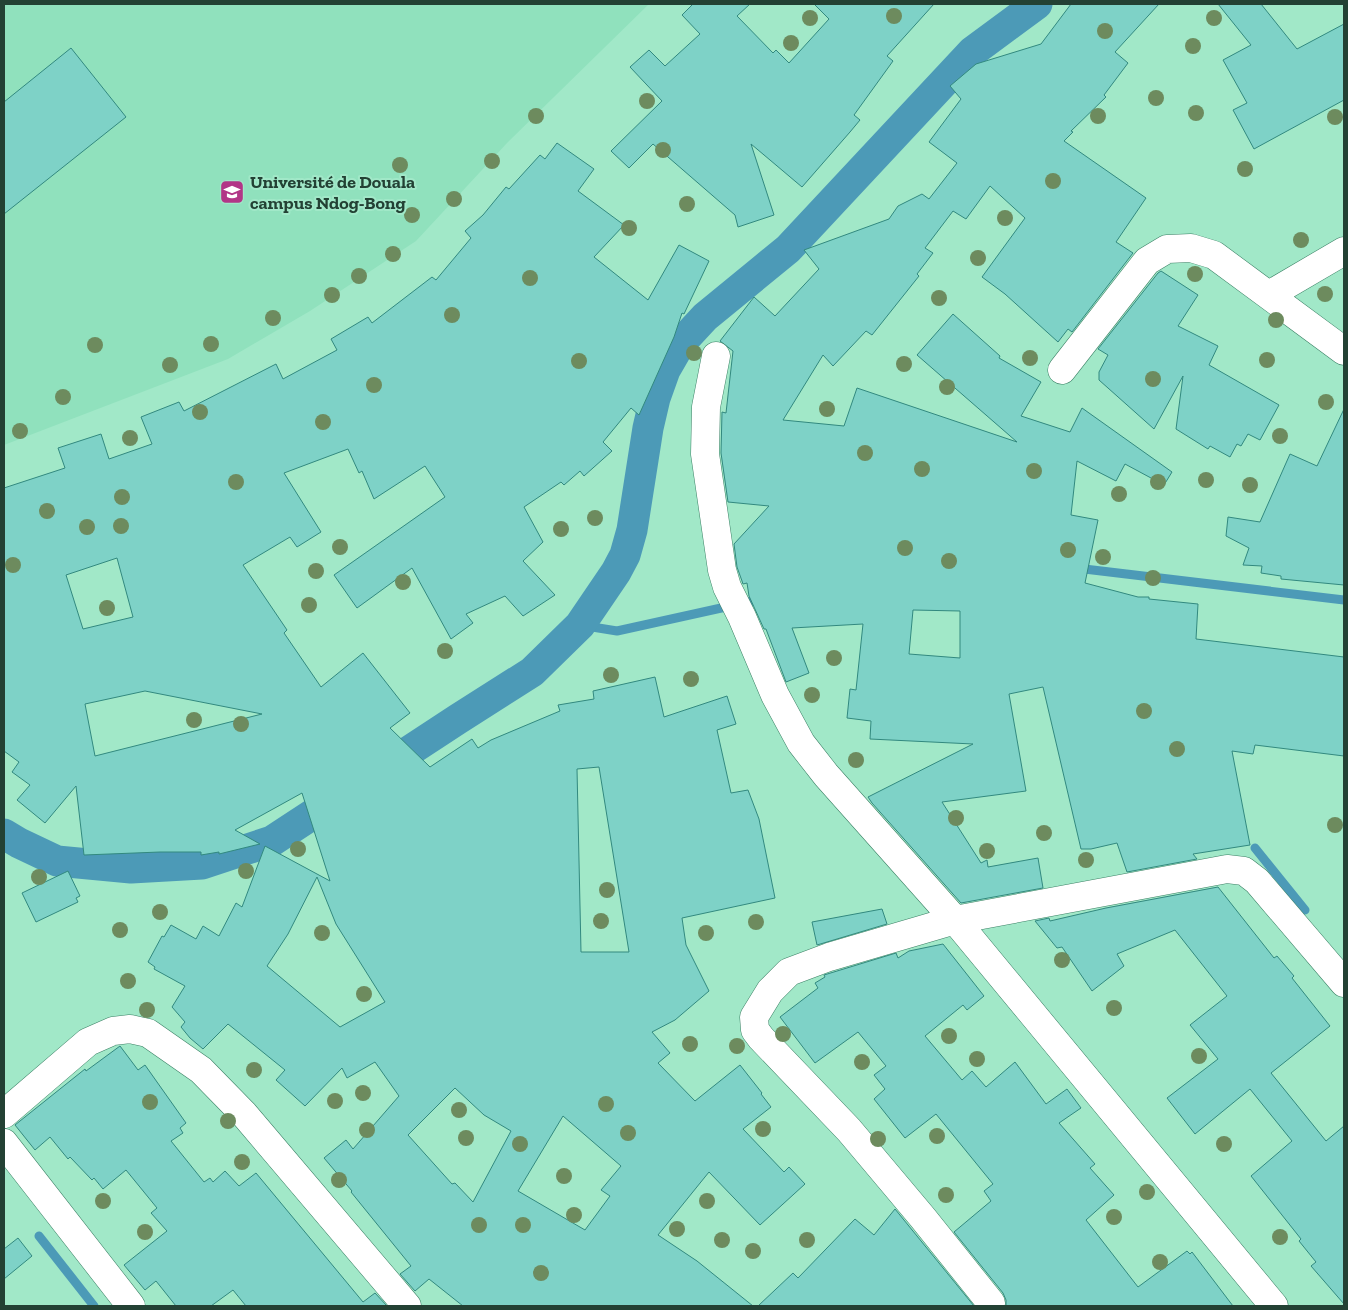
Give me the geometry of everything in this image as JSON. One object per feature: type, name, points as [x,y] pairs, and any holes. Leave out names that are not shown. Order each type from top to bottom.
[{"type":"street","points":[[1062,370],[1147,261],[1167,249],[1192,248],[1214,255],[1344,351]]},
{"type":"street","points":[[1269,296],[1344,251]]},
{"type":"street","points":[[716,356],[706,407],[705,454],[722,570],[727,587],[742,617],[775,695],[801,743],[826,775],[955,920],[1274,1306]]},
{"type":"street","points":[[991,1303],[848,1130],[755,1030],[754,1017],[770,990],[790,972],[829,957],[955,920],[1227,869],[1244,871],[1257,880],[1344,983]]},
{"type":"street","points":[[4,1114],[88,1042],[112,1031],[130,1029],[148,1033],[201,1070],[244,1114],[407,1306]]},
{"type":"street","points":[[4,1143],[131,1306]]},
{"type":"shaded area","name":"Université de Douala campus Ndog-Bong","points":[[4,4],[649,4],[507,143],[416,241],[310,311],[228,359],[4,445]]},
{"type":"building","points":[[693,4],[750,4],[737,16],[773,53],[776,50],[789,63],[829,19],[814,4],[934,4],[887,56],[893,61],[854,115],[860,120],[802,187],[751,144],[774,215],[738,227],[735,215],[653,144],[629,168],[611,151],[662,101],[630,67],[649,50],[665,66],[700,34],[682,15]]},
{"type":"building","points":[[1071,4],[1159,4],[1115,52],[1128,63],[1104,95],[1106,97],[1071,131],[1073,132],[1064,141],[1146,198],[1116,242],[1133,253],[1072,332],[1068,329],[1058,342],[1005,294],[982,277],[1025,218],[990,186],[966,219],[953,211],[925,248],[933,253],[917,274],[919,276],[872,335],[866,331],[833,366],[823,355],[783,420],[844,426],[857,388],[1017,442],[917,355],[953,314],[1000,356],[999,358],[1041,382],[1021,416],[1070,432],[1082,408],[1172,472],[1164,485],[1125,464],[1116,481],[1077,461],[1071,515],[1098,520],[1085,583],[1138,597],[1198,604],[1196,639],[1344,657],[1344,756],[1255,745],[1253,754],[1232,751],[1250,845],[1193,854],[1197,859],[1127,872],[1117,843],[1091,849],[1081,849],[1043,687],[1009,694],[1026,791],[942,802],[981,863],[987,860],[988,867],[1038,858],[1043,888],[961,903],[868,797],[973,744],[870,739],[871,721],[847,718],[850,689],[856,690],[863,624],[792,628],[809,673],[786,682],[766,629],[764,629],[749,596],[747,583],[743,584],[737,567],[734,544],[769,506],[728,502],[721,453],[722,412],[726,413],[733,351],[720,341],[754,297],[775,316],[819,269],[804,250],[889,219],[898,206],[922,194],[929,199],[957,163],[929,142],[961,99],[950,86],[976,64],[1041,44]],"holes":[[[913,610],[960,611],[960,658],[909,654]]]},
{"type":"building","points":[[1218,4],[1261,4],[1297,49],[1344,24],[1344,100],[1254,149],[1233,110],[1247,103],[1223,60],[1251,45]]},
{"type":"building","points":[[71,48],[126,117],[4,214],[4,102]]},
{"type":"building","points":[[557,143],[594,169],[578,191],[624,225],[594,257],[648,300],[679,245],[709,261],[684,314],[682,313],[674,337],[639,415],[631,408],[603,442],[612,451],[584,476],[580,471],[564,485],[561,482],[524,507],[543,542],[523,561],[555,595],[523,616],[505,596],[466,614],[473,623],[451,639],[412,568],[357,608],[334,575],[445,497],[425,466],[374,499],[362,471],[359,473],[348,449],[284,473],[321,532],[297,547],[290,537],[243,565],[287,630],[284,633],[321,687],[363,653],[410,713],[390,728],[430,767],[472,739],[478,748],[491,740],[560,711],[558,705],[594,699],[593,691],[655,677],[664,717],[727,696],[736,724],[717,730],[731,793],[748,790],[759,819],[775,898],[682,918],[686,945],[709,991],[675,1020],[652,1032],[670,1053],[658,1063],[695,1101],[740,1065],[771,1107],[743,1129],[784,1172],[789,1167],[805,1184],[760,1225],[709,1172],[658,1235],[697,1261],[753,1306],[463,1306],[429,1279],[415,1291],[400,1274],[411,1266],[324,1158],[346,1140],[353,1149],[399,1096],[375,1062],[347,1078],[342,1068],[305,1106],[276,1080],[285,1070],[228,1024],[203,1049],[190,1038],[181,1027],[185,1022],[172,1007],[185,986],[154,969],[155,967],[148,962],[162,936],[164,937],[171,925],[196,939],[203,926],[219,936],[236,903],[242,907],[265,846],[330,881],[302,793],[235,830],[260,844],[219,854],[219,852],[201,855],[201,852],[160,852],[84,855],[76,786],[45,823],[17,800],[30,785],[12,772],[19,762],[4,751],[4,488],[65,468],[58,448],[101,434],[109,459],[152,444],[141,417],[179,402],[184,411],[276,364],[283,379],[337,350],[331,339],[368,317],[372,323],[432,277],[436,280],[471,238],[465,231],[483,215],[506,187],[509,189],[540,155],[545,159]],"holes":[[[117,558],[133,617],[83,629],[66,575]],[[145,691],[262,714],[95,756],[85,704]],[[599,767],[629,952],[581,952],[577,769]],[[317,877],[336,924],[385,1002],[340,1027],[267,966],[288,934]],[[455,1088],[484,1115],[511,1131],[473,1202],[455,1183],[452,1184],[408,1135]],[[563,1116],[621,1166],[601,1190],[610,1196],[585,1230],[518,1191]]]},
{"type":"building","points":[[1161,271],[1198,295],[1178,326],[1218,346],[1209,365],[1279,405],[1260,440],[1248,434],[1241,446],[1237,444],[1230,457],[1210,446],[1208,449],[1176,429],[1183,376],[1154,429],[1099,380],[1099,372],[1108,355],[1098,349]]},
{"type":"building","points":[[1344,409],[1344,585],[1281,579],[1281,576],[1261,573],[1262,566],[1243,565],[1249,548],[1226,536],[1228,517],[1260,522],[1290,454],[1317,466]]},
{"type":"building","points":[[68,871],[80,896],[76,898],[78,902],[36,922],[22,893]]},
{"type":"building","points":[[1218,887],[1274,958],[1277,956],[1294,976],[1292,978],[1330,1026],[1271,1073],[1326,1141],[1344,1126],[1344,1304],[1311,1266],[1316,1262],[1299,1241],[1301,1239],[1251,1176],[1292,1141],[1250,1089],[1195,1134],[1167,1098],[1218,1059],[1190,1025],[1227,996],[1175,930],[1117,954],[1124,966],[1092,991],[1062,947],[1057,948],[1035,921],[1049,918],[1050,921],[1106,908]]},
{"type":"building","points":[[882,909],[887,924],[817,945],[812,922]]},
{"type":"building","points":[[943,944],[984,996],[967,1010],[963,1005],[925,1036],[962,1080],[972,1071],[986,1087],[1015,1062],[1046,1104],[1067,1089],[1081,1108],[1059,1123],[1095,1164],[1090,1168],[1114,1195],[1086,1220],[1138,1287],[1187,1251],[1190,1254],[1192,1252],[1233,1306],[1006,1306],[1003,1293],[954,1232],[991,1201],[984,1191],[993,1184],[936,1114],[905,1138],[874,1099],[885,1089],[874,1075],[886,1066],[858,1032],[815,1063],[780,1017],[818,988],[815,983],[825,977],[824,975],[896,953],[898,958],[909,951]]},
{"type":"building","points":[[120,1046],[138,1070],[145,1065],[186,1123],[180,1128],[183,1133],[171,1141],[204,1182],[210,1178],[213,1182],[225,1171],[239,1186],[256,1173],[363,1302],[375,1293],[387,1306],[246,1306],[233,1290],[211,1306],[176,1306],[156,1281],[145,1290],[124,1265],[167,1231],[151,1213],[157,1208],[126,1170],[103,1189],[94,1178],[92,1180],[70,1157],[68,1159],[50,1137],[35,1150],[15,1125],[85,1069],[86,1071]]},
{"type":"building","points":[[895,1209],[974,1306],[758,1306],[793,1273],[798,1278],[855,1219],[874,1235]]},
{"type":"building","points":[[18,1238],[32,1256],[4,1279],[4,1249]]},
{"type":"waterway","points":[[4,834],[57,861],[131,868],[202,864],[272,841],[532,672],[580,625],[616,572],[625,555],[632,530],[648,428],[655,398],[665,370],[680,344],[705,317],[788,249],[972,52],[1037,4]]},
{"type":"waterway","points":[[1076,568],[1344,600]]},
{"type":"waterway","points":[[580,625],[617,631],[762,599]]},
{"type":"waterway","points":[[1255,848],[1305,910]]},
{"type":"waterway","points":[[39,1236],[94,1306]]},
{"type":"place","name":"Université de Douala campus Ndog-Bong","points":[[232,192]]}]
